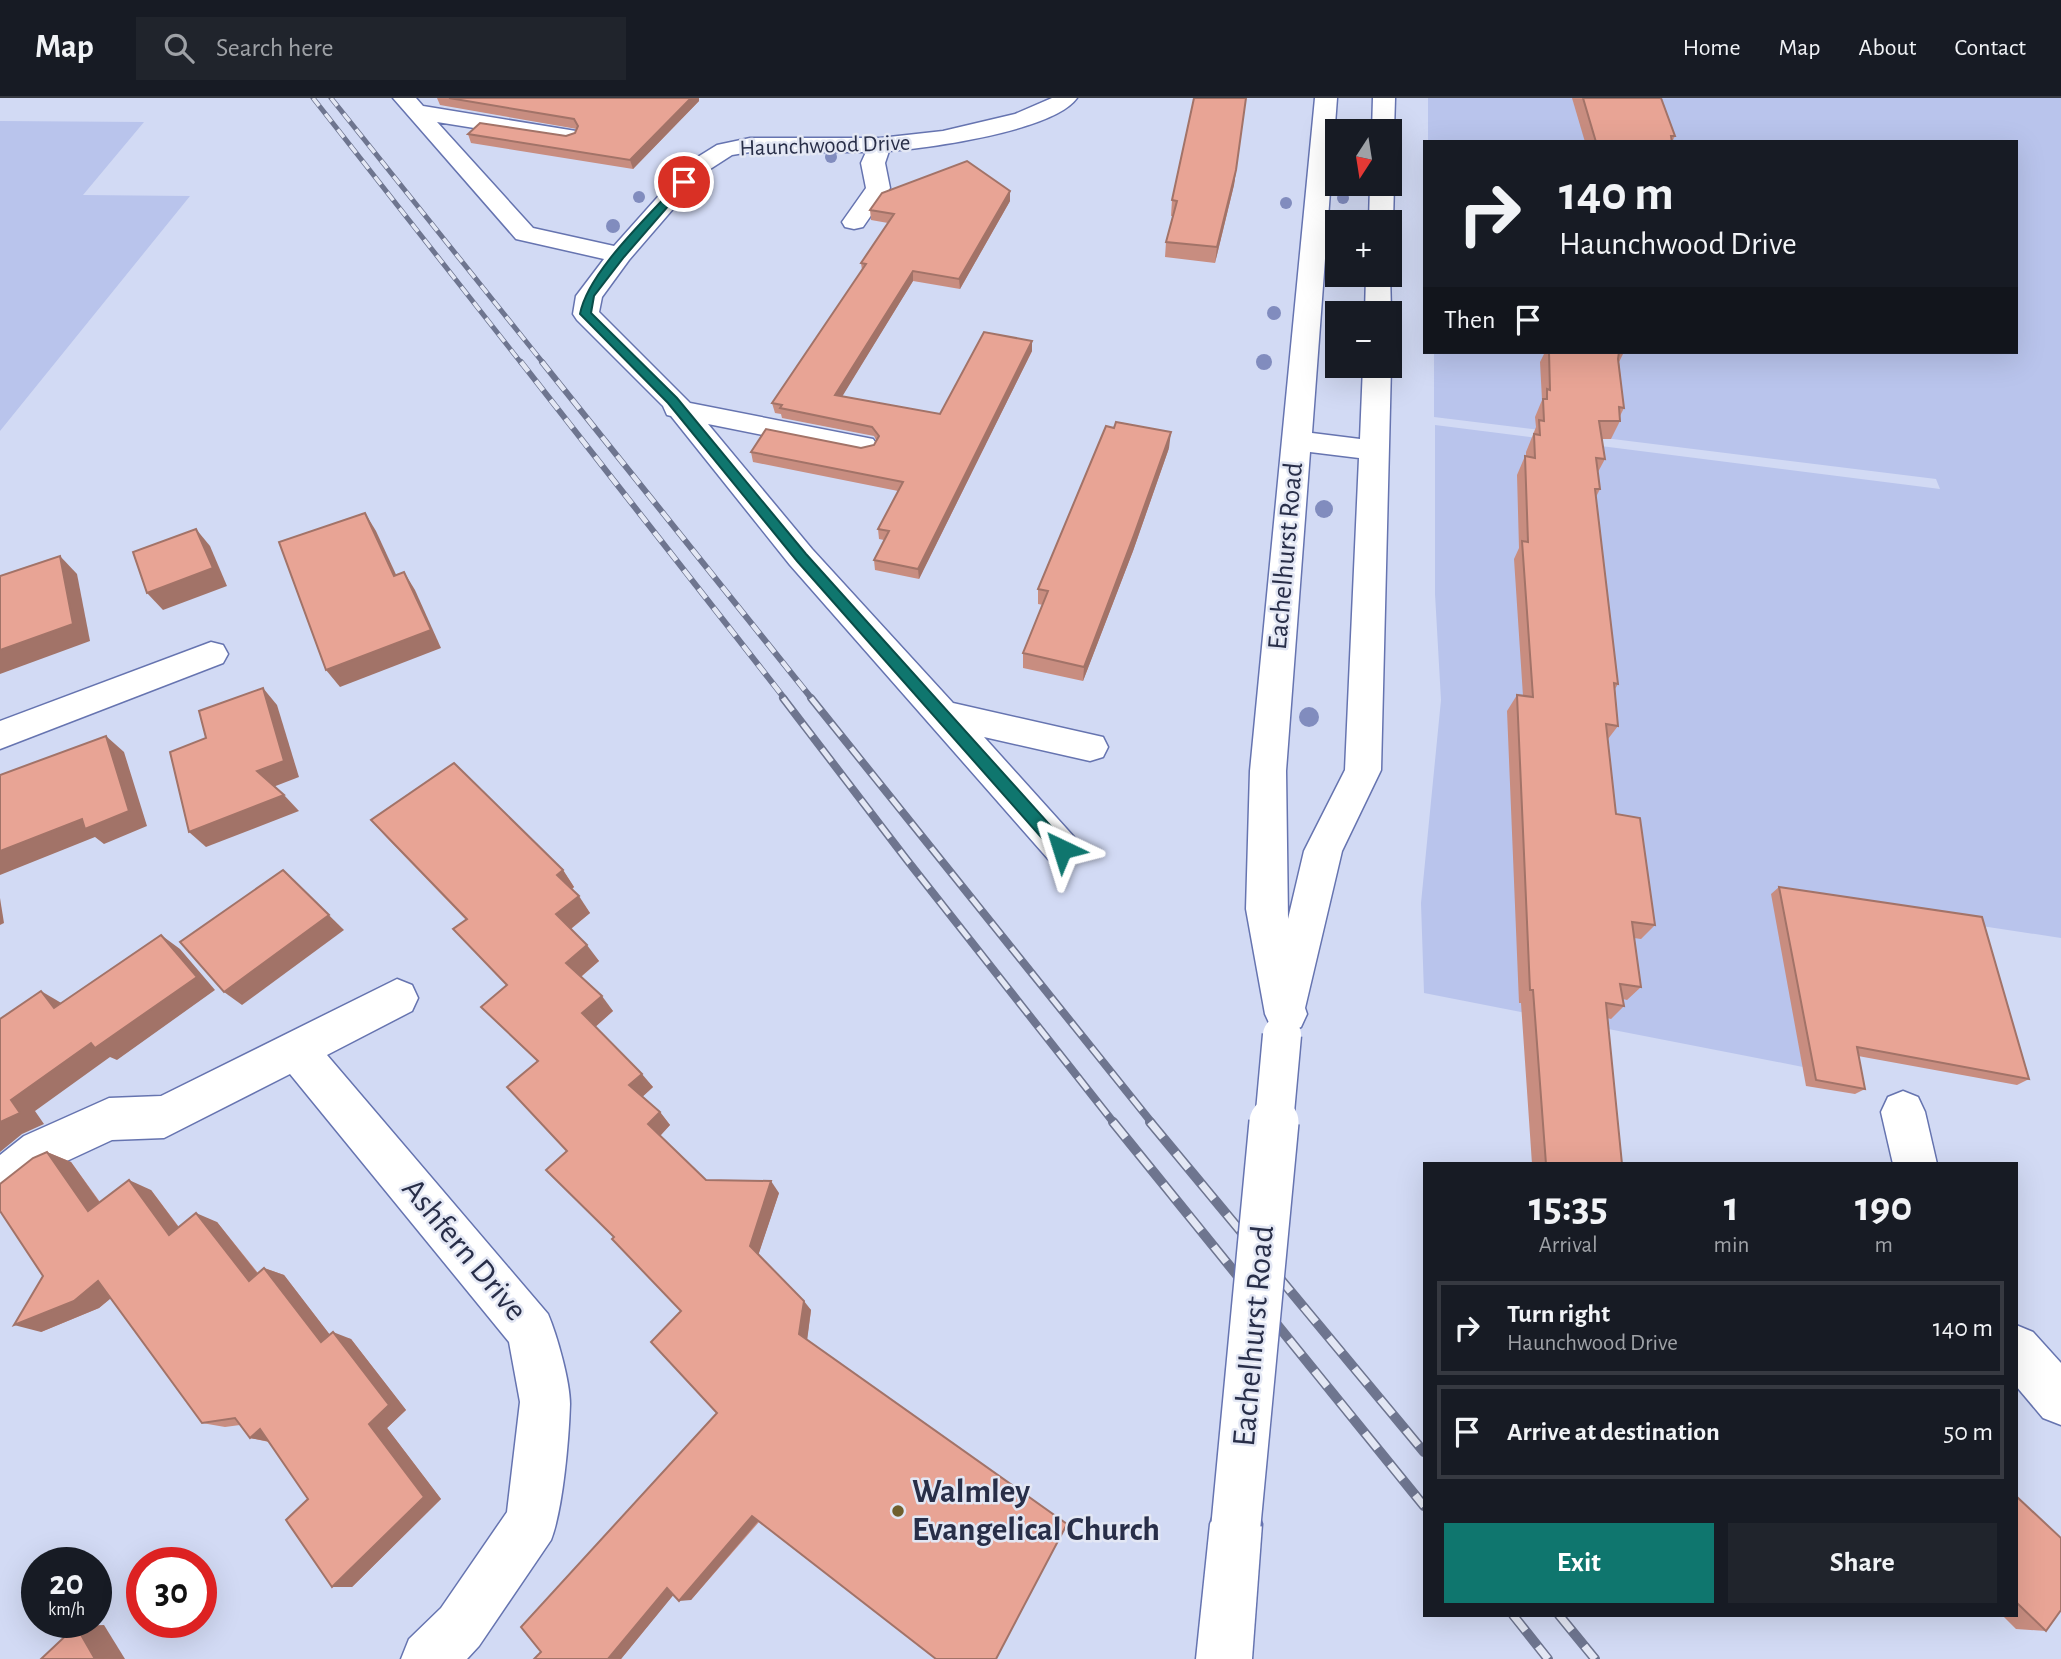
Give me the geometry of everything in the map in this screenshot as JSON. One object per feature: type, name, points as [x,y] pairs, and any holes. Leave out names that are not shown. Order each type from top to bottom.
[{"type":"street","name":"Haunchwood Drive","points":[[1062,849],[801,557],[673,400],[586,314],[589,296],[620,255],[696,169],[712,156],[725,150],[750,145],[879,146],[918,143],[980,131],[1039,114],[1066,98]]},
{"type":"street","name":"Eachelhurst Road","points":[[1284,1024],[1266,909],[1268,799],[1326,98]]},
{"type":"street","points":[[1383,119],[1384,98]]},
{"type":"street","points":[[411,105],[568,136]]},
{"type":"street","points":[[411,105],[525,234],[620,255]]},
{"type":"street","points":[[854,222],[878,188],[873,163],[879,146]]},
{"type":"street","name":"Eachelhurst Road","points":[[1224,1659],[1284,1024],[1323,851],[1363,770],[1377,378]]},
{"type":"street","points":[[677,408],[863,446]]},
{"type":"street","points":[[1296,441],[1374,450]]},
{"type":"street","points":[[0,735],[211,654]]},
{"type":"street","points":[[944,716],[1090,747]]},
{"type":"street","points":[[0,1183],[40,1151],[109,1119],[164,1117],[397,998]]},
{"type":"street","name":"Ashfern Drive","points":[[297,1051],[531,1331],[545,1402],[532,1521],[460,1628],[429,1659]]},
{"type":"street","points":[[1903,1112],[1915,1162]]},
{"type":"street","points":[[2018,1351],[2061,1400]]},
{"type":"shaded area","points":[[1428,98],[2061,98],[2061,938],[1772,894],[1803,1067],[1424,993],[1421,903],[1441,700],[1435,594],[1435,425],[1940,489],[1936,479],[1434,417],[1434,354],[2018,354],[2018,140],[1428,140]]},
{"type":"shaded area","points":[[0,121],[144,122],[83,195],[190,196],[0,431]]},
{"type":"building","points":[[449,98],[691,98],[630,160],[468,134],[480,123],[566,136],[575,133],[578,126],[574,119]]},
{"type":"building","points":[[1194,98],[1246,98],[1236,170],[1217,247],[1166,242],[1177,201],[1172,200]]},
{"type":"building","points":[[1583,98],[1661,98],[1675,136],[1671,136],[1672,140],[1595,140]]},
{"type":"building","points":[[967,161],[1010,191],[959,279],[913,271],[835,395],[940,414],[984,332],[1032,341],[918,569],[874,560],[889,531],[878,529],[903,482],[751,452],[766,429],[861,448],[874,445],[879,436],[872,427],[780,408],[782,405],[772,403],[866,264],[861,263],[894,214],[870,210],[882,193]]},
{"type":"building","points":[[1549,354],[1619,354],[1624,408],[1619,407],[1620,421],[1599,421],[1605,459],[1596,458],[1600,489],[1595,489],[1618,684],[1614,683],[1618,726],[1606,724],[1616,814],[1640,818],[1655,925],[1632,922],[1641,987],[1620,984],[1624,1006],[1606,1003],[1622,1162],[1546,1162],[1533,990],[1530,990],[1517,695],[1533,697],[1522,541],[1528,542],[1525,456],[1535,458],[1534,434],[1540,435],[1539,420],[1544,421],[1543,399],[1547,399],[1547,389],[1550,390]]},
{"type":"building","points":[[1116,422],[1171,432],[1084,667],[1023,653],[1048,591],[1038,589],[1106,426],[1114,428]]},
{"type":"building","points":[[365,513],[394,576],[404,572],[431,630],[326,670],[279,542]]},
{"type":"building","points":[[196,529],[213,568],[147,593],[133,552]]},
{"type":"building","points":[[60,556],[73,624],[0,650],[0,576]]},
{"type":"building","points":[[263,688],[284,761],[257,771],[284,795],[189,832],[170,752],[206,738],[199,711]]},
{"type":"building","points":[[106,736],[129,811],[85,829],[82,819],[0,851],[0,775]]},
{"type":"building","points":[[454,763],[563,870],[557,875],[579,896],[556,914],[587,945],[566,963],[602,996],[582,1013],[642,1074],[629,1085],[660,1112],[648,1124],[706,1180],[771,1181],[750,1246],[804,1301],[799,1334],[1067,1524],[996,1659],[936,1659],[752,1516],[679,1601],[667,1588],[608,1659],[534,1659],[541,1652],[521,1627],[717,1413],[651,1342],[681,1311],[612,1239],[614,1237],[546,1170],[567,1151],[507,1087],[538,1061],[481,1007],[507,985],[453,929],[467,919],[371,820]]},
{"type":"building","points":[[283,870],[329,915],[224,992],[180,942]]},
{"type":"building","points":[[1779,887],[1982,917],[2029,1079],[1857,1047],[1865,1089],[1816,1080]]},
{"type":"building","points":[[161,935],[197,977],[95,1048],[91,1043],[11,1100],[20,1113],[0,1122],[0,1019],[41,991],[54,1008]]},
{"type":"building","points":[[47,1152],[88,1211],[129,1180],[169,1235],[196,1213],[249,1281],[264,1268],[321,1342],[333,1332],[389,1405],[369,1424],[424,1497],[332,1587],[286,1520],[308,1499],[260,1429],[250,1438],[235,1418],[202,1423],[98,1281],[74,1301],[14,1325],[43,1276],[0,1211],[0,1184],[33,1158]]},
{"type":"building","points":[[2018,1498],[2061,1538],[2061,1610],[2046,1631],[2018,1604]]},
{"type":"building","points":[[63,1638],[83,1638],[95,1659],[41,1659]]},
{"type":"railway","points":[[313,98],[522,364]]},
{"type":"railway","points":[[331,98],[544,364]]},
{"type":"railway","points":[[521,362],[785,699]]},
{"type":"railway","points":[[542,362],[812,699]]},
{"type":"railway","points":[[783,698],[1114,1123]]},
{"type":"railway","points":[[811,698],[1152,1123]]},
{"type":"railway","points":[[1113,1122],[1423,1505]]},
{"type":"railway","points":[[1150,1122],[1423,1451]]},
{"type":"railway","points":[[1515,1617],[1548,1659]]},
{"type":"railway","points":[[1561,1617],[1595,1659]]},
{"type":"place","name":"Walmley Evangelical Church","points":[[898,1511]]},
{"type":"route","points":[[684,182],[620,255],[589,296],[586,314],[673,400],[801,557],[1062,849]]}]
